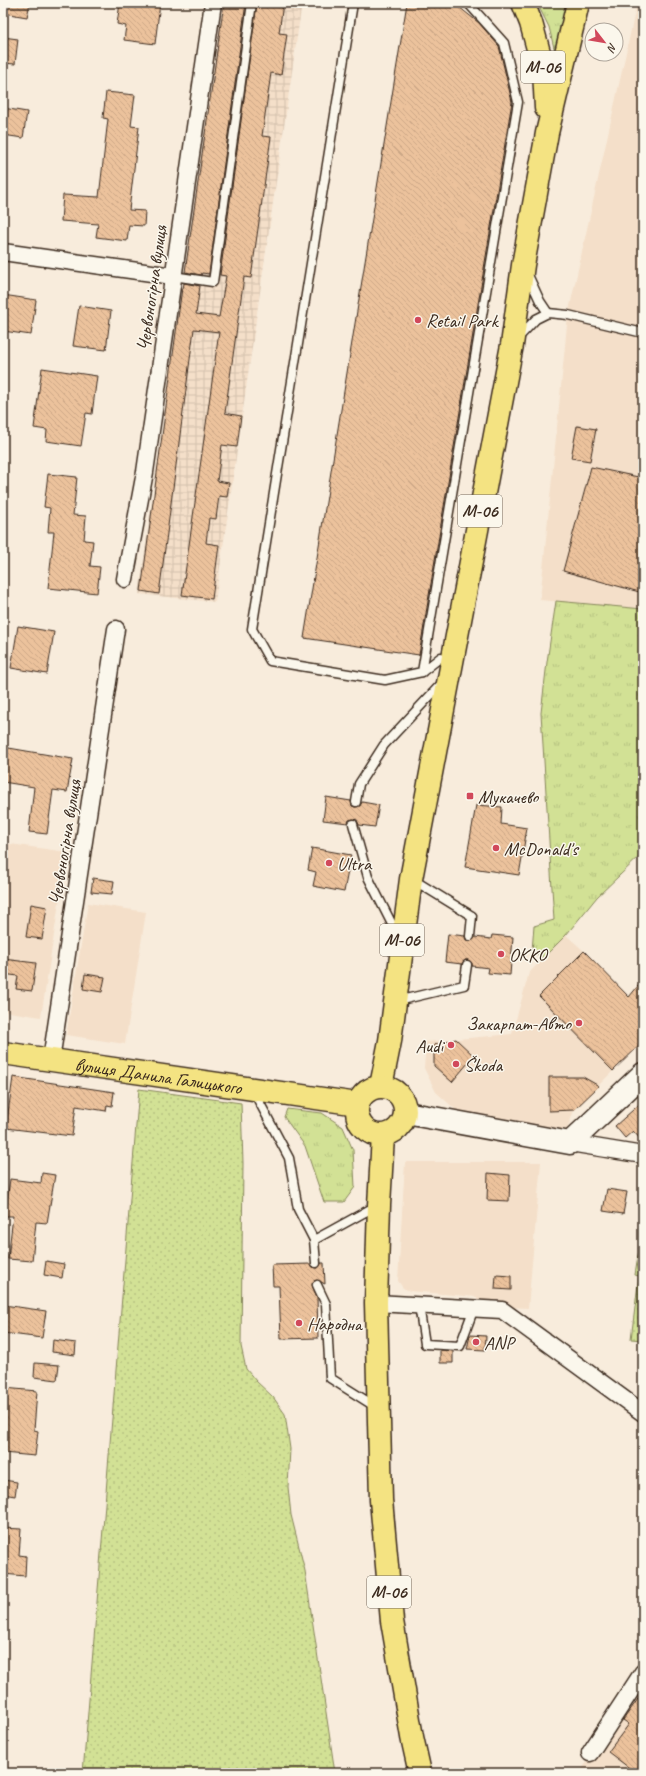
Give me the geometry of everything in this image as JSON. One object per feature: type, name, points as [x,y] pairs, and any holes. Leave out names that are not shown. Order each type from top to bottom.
[{"type":"main road","name":"М-06","points":[[523,3],[531,23],[544,72],[547,133]]},
{"type":"main road","name":"М-06","points":[[381,1086],[390,1041],[411,879],[449,669],[512,345],[523,265],[547,133],[578,3]]},
{"type":"main road","name":"вулиця Данила Галицького","points":[[3,1053],[358,1104]]},
{"type":"main road","points":[[381,1086],[391,1088],[400,1094],[405,1103],[406,1114],[402,1124],[394,1132],[383,1136],[374,1135],[365,1130],[359,1123],[357,1114],[358,1104],[363,1095],[371,1089],[381,1086]]},
{"type":"main road","name":"М-06","points":[[383,1136],[376,1302],[381,1500],[392,1621],[412,1737],[420,1773]]},
{"type":"street","name":"Червоногірна вулиця","points":[[125,579],[145,472],[212,3]]},
{"type":"street","points":[[3,252],[173,276]]},
{"type":"street","name":"Червоногірна вулиця","points":[[51,1060],[116,629]]},
{"type":"street","points":[[570,1143],[643,1074]]},
{"type":"street","points":[[406,1114],[643,1155]]},
{"type":"street","points":[[376,1302],[502,1310],[643,1414]]},
{"type":"street","points":[[590,1753],[643,1672]]},
{"type":"lane","points":[[173,276],[212,282],[252,3]]},
{"type":"lane","points":[[353,3],[252,629],[270,661],[385,680],[422,672],[441,657],[449,669],[384,745],[359,784],[356,802]]},
{"type":"lane","points":[[422,672],[518,102],[504,43],[468,3]]},
{"type":"lane","points":[[523,265],[540,301],[548,312]]},
{"type":"lane","points":[[512,345],[536,319],[548,312],[568,315],[643,333]]},
{"type":"lane","points":[[353,824],[368,877],[402,942]]},
{"type":"lane","points":[[411,879],[472,916],[470,936]]},
{"type":"lane","points":[[395,1002],[464,985],[467,965]]},
{"type":"lane","points":[[253,1089],[289,1158],[298,1209],[314,1240],[316,1263]]},
{"type":"lane","points":[[314,1240],[379,1205]]},
{"type":"lane","points":[[317,1285],[326,1304],[330,1378],[378,1409]]},
{"type":"lane","points":[[419,1305],[425,1344],[460,1346],[474,1308]]},
{"type":"shaded area","points":[[223,3],[302,3],[215,602],[139,594]]},
{"type":"shaded area","points":[[637,3],[643,3],[643,609],[540,600],[568,315]]},
{"type":"shaded area","points":[[3,843],[67,852],[41,1017],[3,1011]]},
{"type":"shaded area","points":[[88,903],[146,912],[125,1044],[66,1035]]},
{"type":"shaded area","name":"Закарпат-Авто","points":[[566,935],[584,951],[643,1041],[574,1110],[567,1130],[457,1111],[436,1092],[424,1068],[426,1042],[512,1034],[529,973]]},
{"type":"shaded area","points":[[405,1162],[541,1162],[528,1308],[477,1305],[477,1297],[410,1291],[403,1288],[398,1281]]},
{"type":"shaded area","points":[[643,1685],[643,1773],[579,1773],[582,1769]]},
{"type":"green space","points":[[537,3],[574,3],[559,69],[549,27]]},
{"type":"green space","points":[[556,601],[643,609],[643,853],[597,897],[566,935],[543,958],[532,951],[534,926],[554,920],[541,713]]},
{"type":"green space","points":[[139,1089],[241,1103],[243,1163],[241,1346],[246,1369],[273,1397],[285,1414],[290,1449],[288,1487],[291,1515],[305,1571],[335,1773],[83,1773]]},
{"type":"green space","points":[[287,1109],[322,1113],[343,1127],[353,1150],[355,1187],[344,1202],[324,1202],[305,1146],[284,1117]]},
{"type":"green space","points":[[643,1224],[643,1340],[631,1339],[639,1276],[635,1275]]},
{"type":"building","points":[[3,3],[30,3],[27,17],[3,13]]},
{"type":"building","points":[[120,3],[160,3],[155,44],[124,40],[126,26],[117,24]]},
{"type":"building","points":[[224,3],[246,3],[209,274],[202,273],[201,275],[185,272]]},
{"type":"building","points":[[257,3],[283,3],[279,33],[287,34],[281,75],[271,73],[262,136],[271,137],[251,278],[244,277],[225,413],[241,416],[237,447],[222,445],[217,481],[229,483],[227,497],[219,496],[216,519],[209,518],[206,543],[219,545],[212,599],[182,595],[219,332],[194,329],[159,594],[141,591],[182,288],[183,289],[184,283],[200,286],[196,314],[219,317],[226,276],[220,275]]},
{"type":"building","name":"Retail Park","points":[[407,3],[430,3],[459,7],[479,23],[499,46],[512,102],[419,655],[304,638]]},
{"type":"building","points":[[3,37],[18,39],[15,64],[3,63]]},
{"type":"building","points":[[106,92],[135,95],[131,126],[139,127],[129,210],[145,211],[144,226],[129,225],[127,241],[96,237],[98,224],[61,221],[63,195],[99,197],[108,119],[103,118]]},
{"type":"building","points":[[3,108],[27,112],[23,138],[3,135]]},
{"type":"building","points":[[3,295],[36,300],[31,335],[3,331]]},
{"type":"building","points":[[79,306],[111,311],[106,350],[73,346]]},
{"type":"building","points":[[42,368],[97,376],[92,414],[86,413],[81,446],[46,441],[47,430],[34,428]]},
{"type":"building","points":[[577,426],[596,429],[590,461],[571,458]]},
{"type":"building","points":[[591,467],[643,478],[643,593],[563,571]]},
{"type":"building","points":[[48,474],[77,477],[73,515],[86,516],[84,540],[93,541],[90,566],[100,567],[97,593],[48,588],[54,532],[48,532],[50,508],[44,507]]},
{"type":"building","points":[[18,626],[54,632],[47,674],[11,668]]},
{"type":"building","points":[[3,747],[73,759],[67,792],[53,790],[47,834],[29,832],[34,787],[3,782]]},
{"type":"building","points":[[326,797],[351,801],[352,806],[355,807],[360,806],[362,802],[379,805],[375,827],[359,825],[357,820],[354,819],[349,820],[348,823],[323,820]]},
{"type":"building","name":"McDonald's","points":[[476,805],[502,807],[501,824],[527,828],[519,875],[465,867]]},
{"type":"building","name":"Ultra","points":[[312,848],[351,855],[344,892],[313,886],[316,872],[308,870]]},
{"type":"building","points":[[93,878],[114,881],[112,894],[91,892]]},
{"type":"building","points":[[31,904],[47,907],[42,939],[26,937]]},
{"type":"building","points":[[448,934],[465,936],[466,940],[470,941],[475,937],[491,939],[492,935],[513,937],[510,975],[488,973],[489,968],[472,966],[472,963],[468,960],[465,960],[462,964],[445,962]]},
{"type":"building","points":[[584,951],[629,997],[643,980],[643,1042],[613,1071],[539,996]]},
{"type":"building","points":[[3,959],[36,963],[32,991],[16,989],[18,976],[3,974]]},
{"type":"building","points":[[85,974],[105,977],[102,992],[83,989]]},
{"type":"building","points":[[456,1039],[474,1056],[452,1082],[434,1066],[434,1045]]},
{"type":"building","points":[[13,1077],[114,1092],[112,1106],[107,1105],[106,1111],[76,1106],[72,1136],[6,1128]]},
{"type":"building","points":[[549,1077],[583,1077],[599,1086],[574,1110],[549,1111]]},
{"type":"building","points":[[643,1101],[643,1142],[633,1131],[625,1138],[615,1126]]},
{"type":"building","points":[[42,1173],[55,1175],[47,1223],[36,1222],[32,1261],[8,1259],[13,1216],[5,1216],[10,1179],[41,1183]]},
{"type":"building","points":[[488,1173],[510,1175],[509,1201],[487,1200]]},
{"type":"building","points":[[607,1189],[627,1192],[623,1214],[603,1211]]},
{"type":"building","points":[[46,1261],[64,1264],[62,1278],[44,1275]]},
{"type":"building","points":[[321,1263],[324,1263],[325,1284],[317,1280],[313,1282],[312,1285],[317,1297],[318,1338],[281,1339],[279,1286],[273,1286],[272,1265],[311,1264],[316,1268],[319,1267]]},
{"type":"building","points":[[496,1275],[511,1276],[511,1290],[495,1289]]},
{"type":"building","points":[[4,1305],[46,1311],[42,1338],[3,1333]]},
{"type":"building","name":"ANP","points":[[470,1335],[486,1336],[485,1350],[467,1349]]},
{"type":"building","points":[[53,1340],[76,1343],[75,1355],[52,1352]]},
{"type":"building","points":[[440,1350],[453,1351],[453,1363],[440,1363]]},
{"type":"building","points":[[35,1363],[59,1365],[57,1380],[34,1377]]},
{"type":"building","points":[[4,1388],[37,1391],[34,1430],[38,1431],[35,1456],[3,1453],[6,1417],[3,1417]]},
{"type":"building","points":[[3,1480],[17,1482],[15,1496],[3,1494]]},
{"type":"building","points":[[3,1528],[21,1529],[19,1555],[26,1556],[25,1576],[3,1574]]},
{"type":"building","points":[[643,1692],[643,1766],[638,1773],[636,1773],[608,1752],[629,1724],[623,1720]]},
{"type":"place","name":"Retail Park","points":[[418,320]]},
{"type":"place","name":"Мукачево","points":[[470,796]]},
{"type":"place","name":"McDonald's","points":[[496,848]]},
{"type":"place","name":"Ultra","points":[[329,863]]},
{"type":"place","name":"ОККО","points":[[501,954]]},
{"type":"place","name":"Закарпат-Авто","points":[[579,1023]]},
{"type":"place","name":"Audi","points":[[451,1045]]},
{"type":"place","name":"Škoda","points":[[456,1064]]},
{"type":"place","name":"Народна","points":[[299,1323]]},
{"type":"place","name":"ANP","points":[[476,1342]]}]
